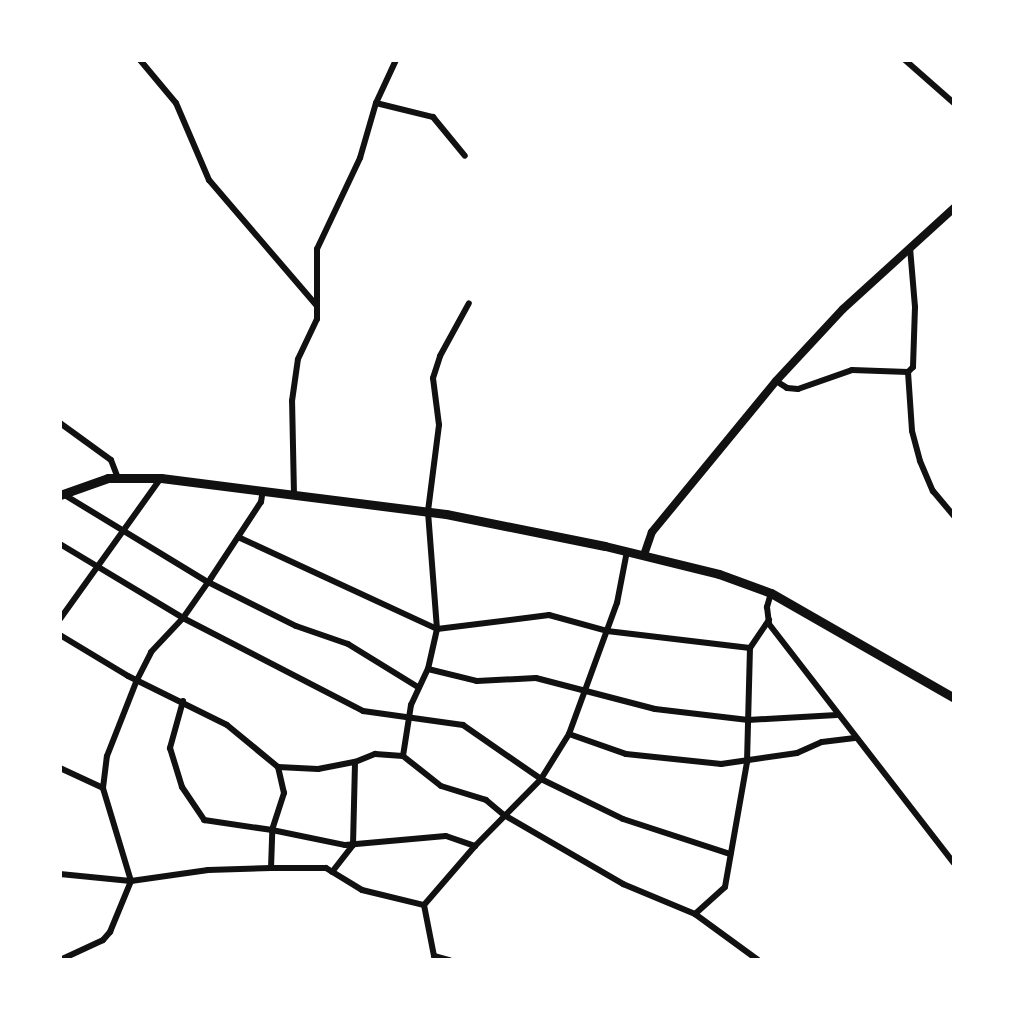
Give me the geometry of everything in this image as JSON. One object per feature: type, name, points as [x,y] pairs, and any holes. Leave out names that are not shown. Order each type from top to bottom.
[{"type":"main road","points":[[644,555],[652,532],[776,381],[843,309],[954,208]]},
{"type":"main road","points":[[61,494],[117,476],[161,478],[428,511],[627,551],[727,576],[771,593],[954,698]]},
{"type":"street","points":[[140,60],[176,103],[209,180],[317,306]]},
{"type":"street","points":[[294,494],[292,401],[298,359],[317,319],[317,249],[360,158],[376,103],[396,60]]},
{"type":"street","points":[[904,60],[954,103]]},
{"type":"street","points":[[376,103],[433,117],[465,156]]},
{"type":"street","points":[[776,381],[787,388],[798,389],[852,370],[908,372],[913,367],[915,307],[910,248]]},
{"type":"street","points":[[403,756],[410,715],[418,687],[428,669],[437,629],[428,511],[439,425],[433,378],[440,356],[469,303]]},
{"type":"street","points":[[908,372],[912,431],[920,461],[933,491],[954,516]]},
{"type":"street","points":[[60,423],[111,460],[117,476]]},
{"type":"street","points":[[60,619],[161,478]]},
{"type":"street","points":[[60,960],[103,940],[110,932],[131,881],[103,788],[107,756],[136,680],[151,652],[183,618],[208,582],[261,502],[264,490]]},
{"type":"street","points":[[61,494],[122,533],[208,582],[296,626],[348,644],[418,687]]},
{"type":"street","points":[[238,537],[437,629],[549,615],[606,631],[750,648]]},
{"type":"street","points":[[60,544],[183,618],[363,711],[410,715],[463,725],[541,779],[623,819],[730,854]]},
{"type":"street","points":[[424,905],[475,846],[541,779],[569,734],[617,603],[627,551]]},
{"type":"street","points":[[695,914],[724,887],[747,762],[750,648],[769,620],[771,593]]},
{"type":"street","points":[[769,620],[837,715],[897,787],[954,863]]},
{"type":"street","points":[[60,635],[136,680],[183,701],[227,725],[278,767],[318,769],[355,762],[375,754],[403,756],[441,786],[486,800],[504,815],[623,884],[695,914],[758,960]]},
{"type":"street","points":[[428,669],[477,681],[536,678],[655,709],[748,720],[837,715]]},
{"type":"street","points":[[183,701],[170,747],[182,787],[204,820],[353,845],[446,836],[475,846]]},
{"type":"street","points":[[569,734],[626,754],[690,762],[747,762],[797,753],[822,742],[855,738]]},
{"type":"street","points":[[332,872],[353,845],[355,762]]},
{"type":"street","points":[[271,868],[272,830],[284,793],[278,767]]},
{"type":"street","points":[[60,768],[103,788]]},
{"type":"street","points":[[60,874],[131,881],[208,870],[326,868],[362,890],[424,905]]},
{"type":"street","points":[[424,905],[434,956],[449,960]]}]
